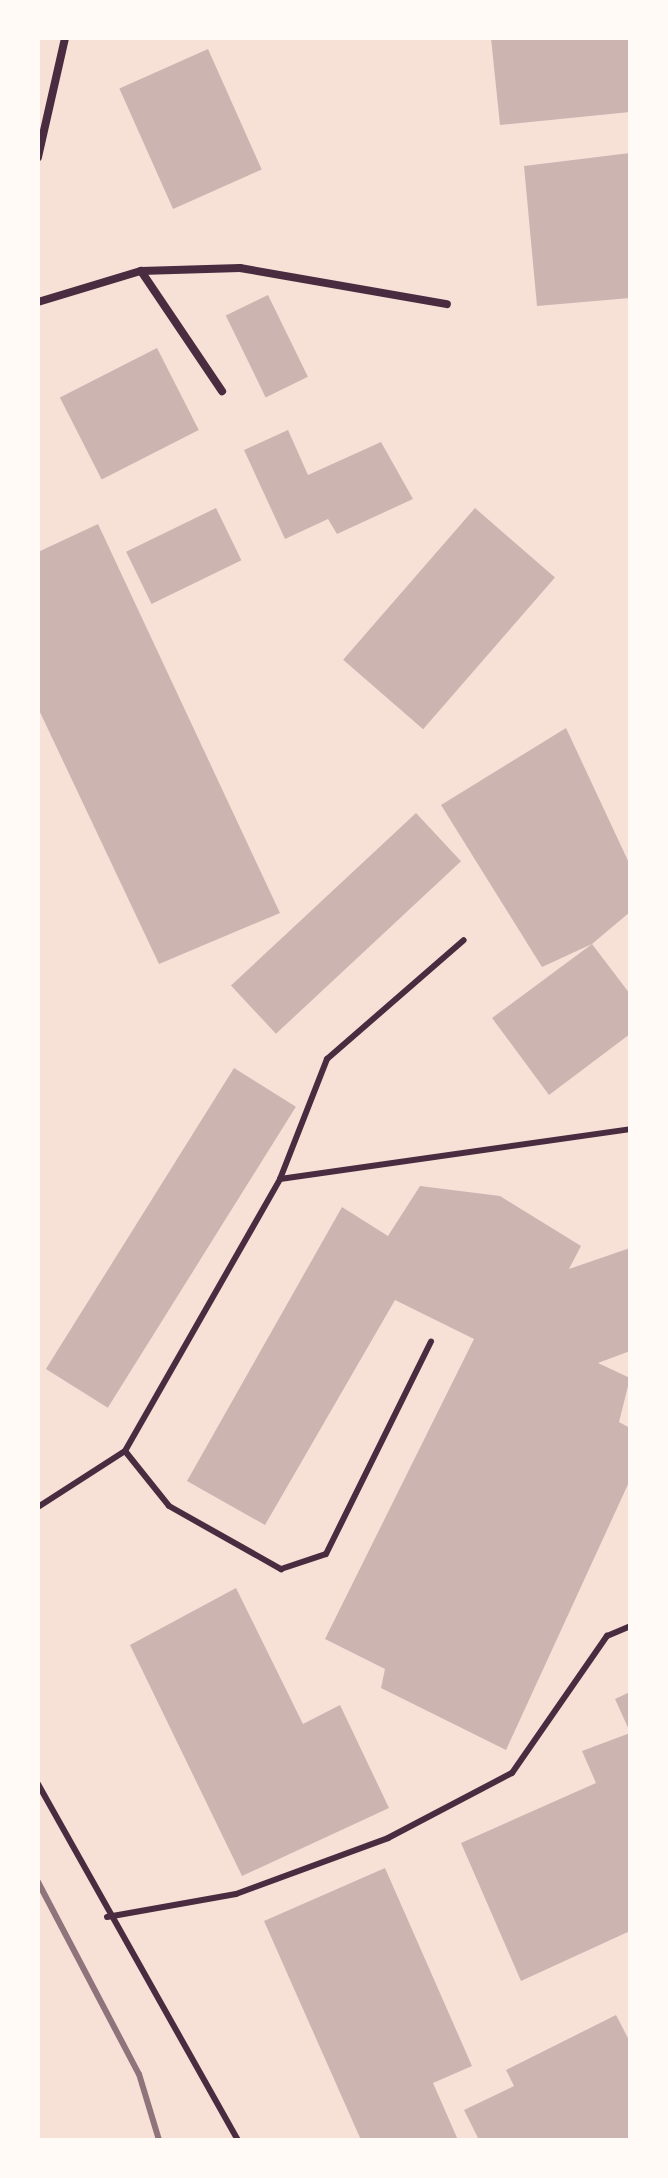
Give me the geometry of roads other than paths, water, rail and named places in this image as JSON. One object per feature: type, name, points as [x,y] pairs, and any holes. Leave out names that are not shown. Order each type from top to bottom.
[{"type":"street","points":[[38,157],[65,38]]},
{"type":"street","points":[[38,302],[141,271],[240,268],[447,304]]},
{"type":"street","points":[[141,271],[222,391]]},
{"type":"lane","points":[[38,1507],[125,1451],[280,1179],[327,1059],[464,940]]},
{"type":"lane","points":[[280,1179],[630,1129]]},
{"type":"lane","points":[[125,1451],[169,1506],[281,1569],[326,1554],[431,1342]]},
{"type":"lane","points":[[107,1917],[236,1894],[388,1838],[512,1773],[607,1636],[630,1626]]},
{"type":"lane","points":[[38,1784],[107,1917],[238,2140]]},
{"type":"railway","points":[[38,1882],[139,2074],[159,2140]]}]
